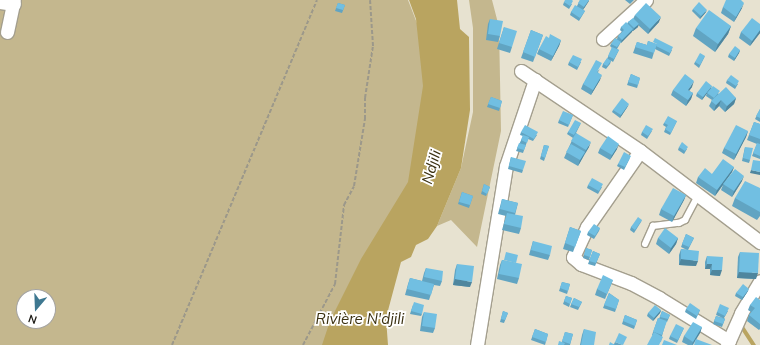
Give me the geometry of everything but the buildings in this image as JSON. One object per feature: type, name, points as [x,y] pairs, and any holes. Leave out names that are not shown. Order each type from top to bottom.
[{"type":"street","points":[[603,39],[646,0]]},
{"type":"street","points":[[0,2],[14,2],[7,32]]},
{"type":"street","points":[[521,70],[640,151],[760,242]]},
{"type":"street","points":[[478,345],[506,166],[535,80]]},
{"type":"street","points":[[640,151],[587,227],[573,257],[581,264],[631,283],[660,298],[728,343],[741,313],[760,281]]},
{"type":"lane","points":[[645,244],[653,226],[678,223],[685,220],[698,196]]},
{"type":"path","points":[[172,345],[317,0]]},
{"type":"path","points":[[303,345],[335,284],[344,205],[354,186],[365,119],[365,98],[373,46],[370,0]]},
{"type":"shaded area","points":[[0,0],[408,0],[420,31],[427,98],[412,194],[329,345],[0,345]]},
{"type":"shaded area","points":[[469,0],[492,0],[499,27],[501,131],[477,247],[451,220],[437,226],[461,168],[473,112],[473,28]]},
{"type":"water","name":"Rivière N'djili","points":[[409,0],[457,0],[460,29],[469,37],[470,110],[461,168],[437,226],[428,239],[416,245],[411,257],[401,262],[386,318],[388,345],[322,345],[330,321],[361,259],[408,182],[423,86],[416,19]]},
{"type":"waterway","points":[[741,325],[754,345]]},
{"type":"water label","name":"Ndjili","points":[[431,167]]}]
